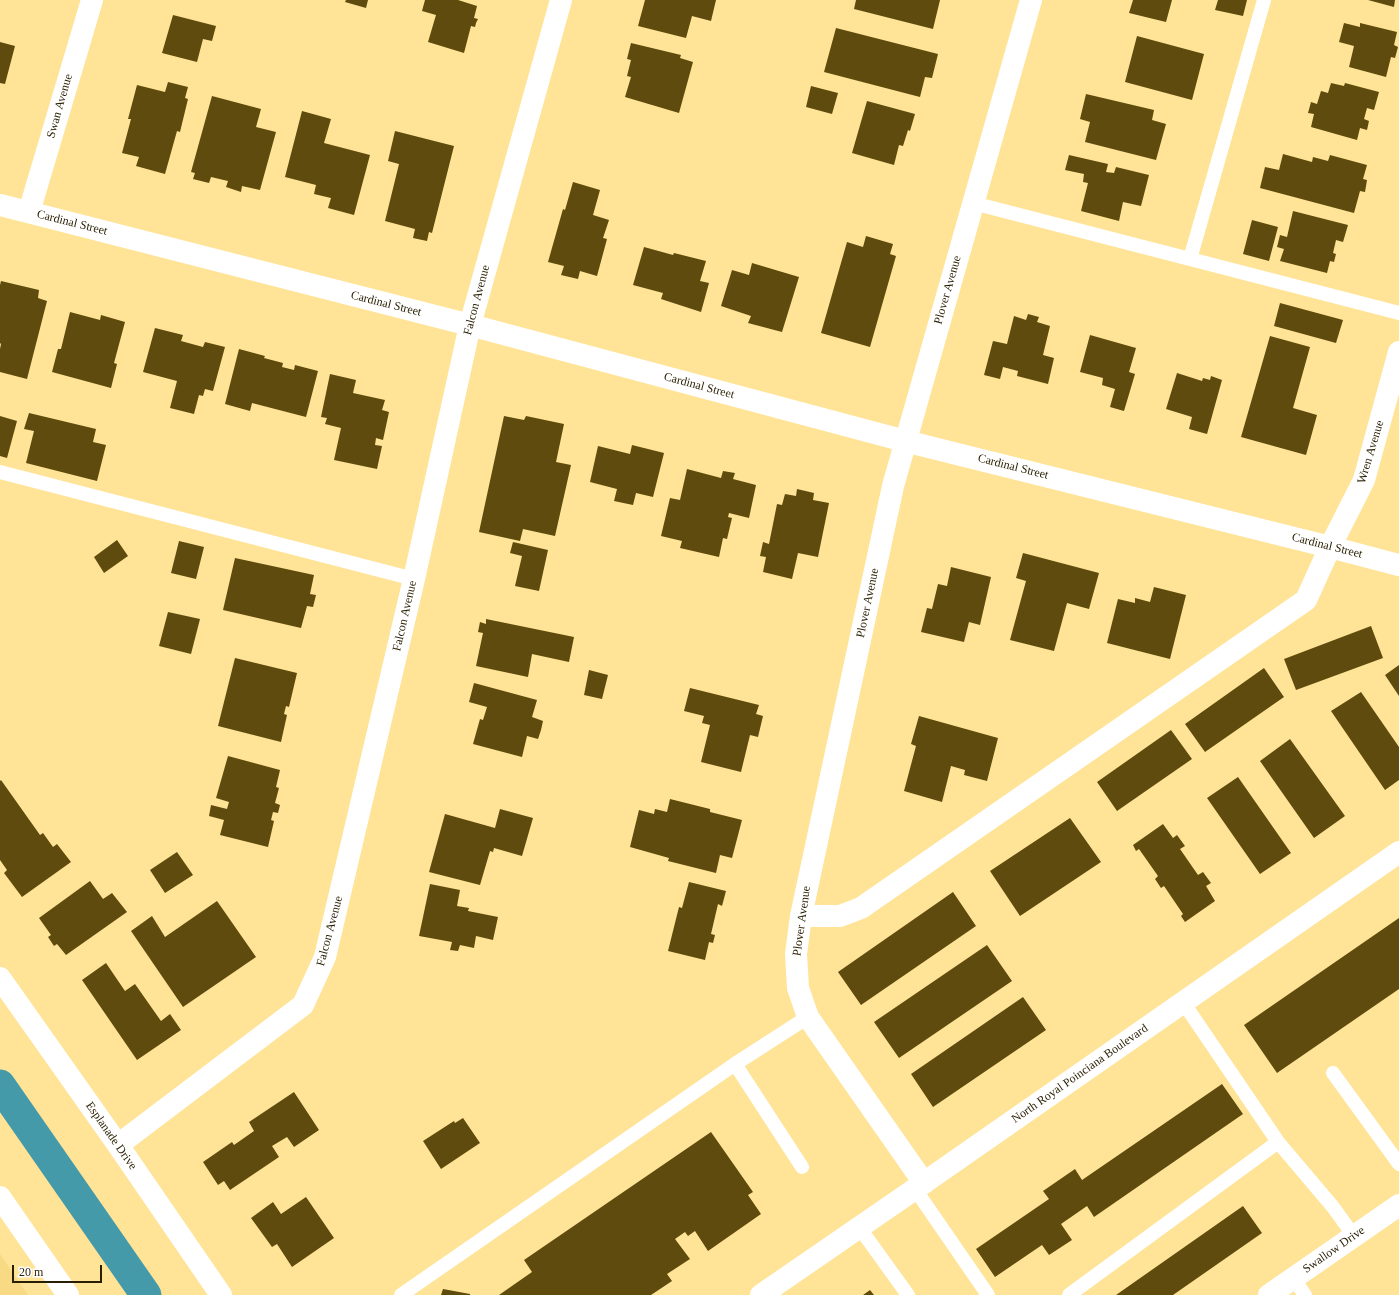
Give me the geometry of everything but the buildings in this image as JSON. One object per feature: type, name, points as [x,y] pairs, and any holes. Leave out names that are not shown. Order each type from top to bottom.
[{"type":"street","name":"Swan Avenue","points":[[29,212],[92,0]]},
{"type":"street","name":"Falcon Avenue","points":[[118,1145],[303,1005],[325,957],[414,579],[470,325],[561,0]]},
{"type":"street","name":"Plover Avenue","points":[[919,1186],[808,1017],[798,988],[796,954],[801,916],[893,486],[1031,0]]},
{"type":"street","name":"Cardinal Street","points":[[0,205],[470,325],[905,441],[1399,565]]},
{"type":"street","name":"Wren Avenue","points":[[801,916],[840,916],[861,908],[1306,600],[1330,547],[1364,480],[1399,352]]},
{"type":"street","name":"North Royal Poinciana Boulevard","points":[[761,1295],[1399,852]]},
{"type":"street","name":"Esplanade Drive","points":[[0,978],[118,1145],[221,1295]]},
{"type":"street","points":[[0,1196],[68,1295]]},
{"type":"street","name":"Swallow Drive","points":[[1269,1295],[1299,1287],[1354,1236],[1398,1208]]},
{"type":"lane","points":[[1190,259],[1264,0]]},
{"type":"lane","points":[[973,203],[1399,313]]},
{"type":"lane","points":[[0,472],[414,579]]},
{"type":"lane","points":[[1183,1002],[1278,1142],[1333,1207],[1354,1236]]},
{"type":"lane","points":[[401,1295],[735,1064],[808,1017]]},
{"type":"lane","points":[[735,1064],[802,1168]]},
{"type":"lane","points":[[1333,1073],[1399,1164]]},
{"type":"lane","points":[[1069,1295],[1278,1142]]},
{"type":"lane","points":[[919,1186],[988,1295]]},
{"type":"lane","points":[[859,1227],[908,1295]]},
{"type":"shaded area","points":[[0,1254],[28,1295],[0,1295]]},
{"type":"waterway","points":[[0,1085],[146,1295]]}]
